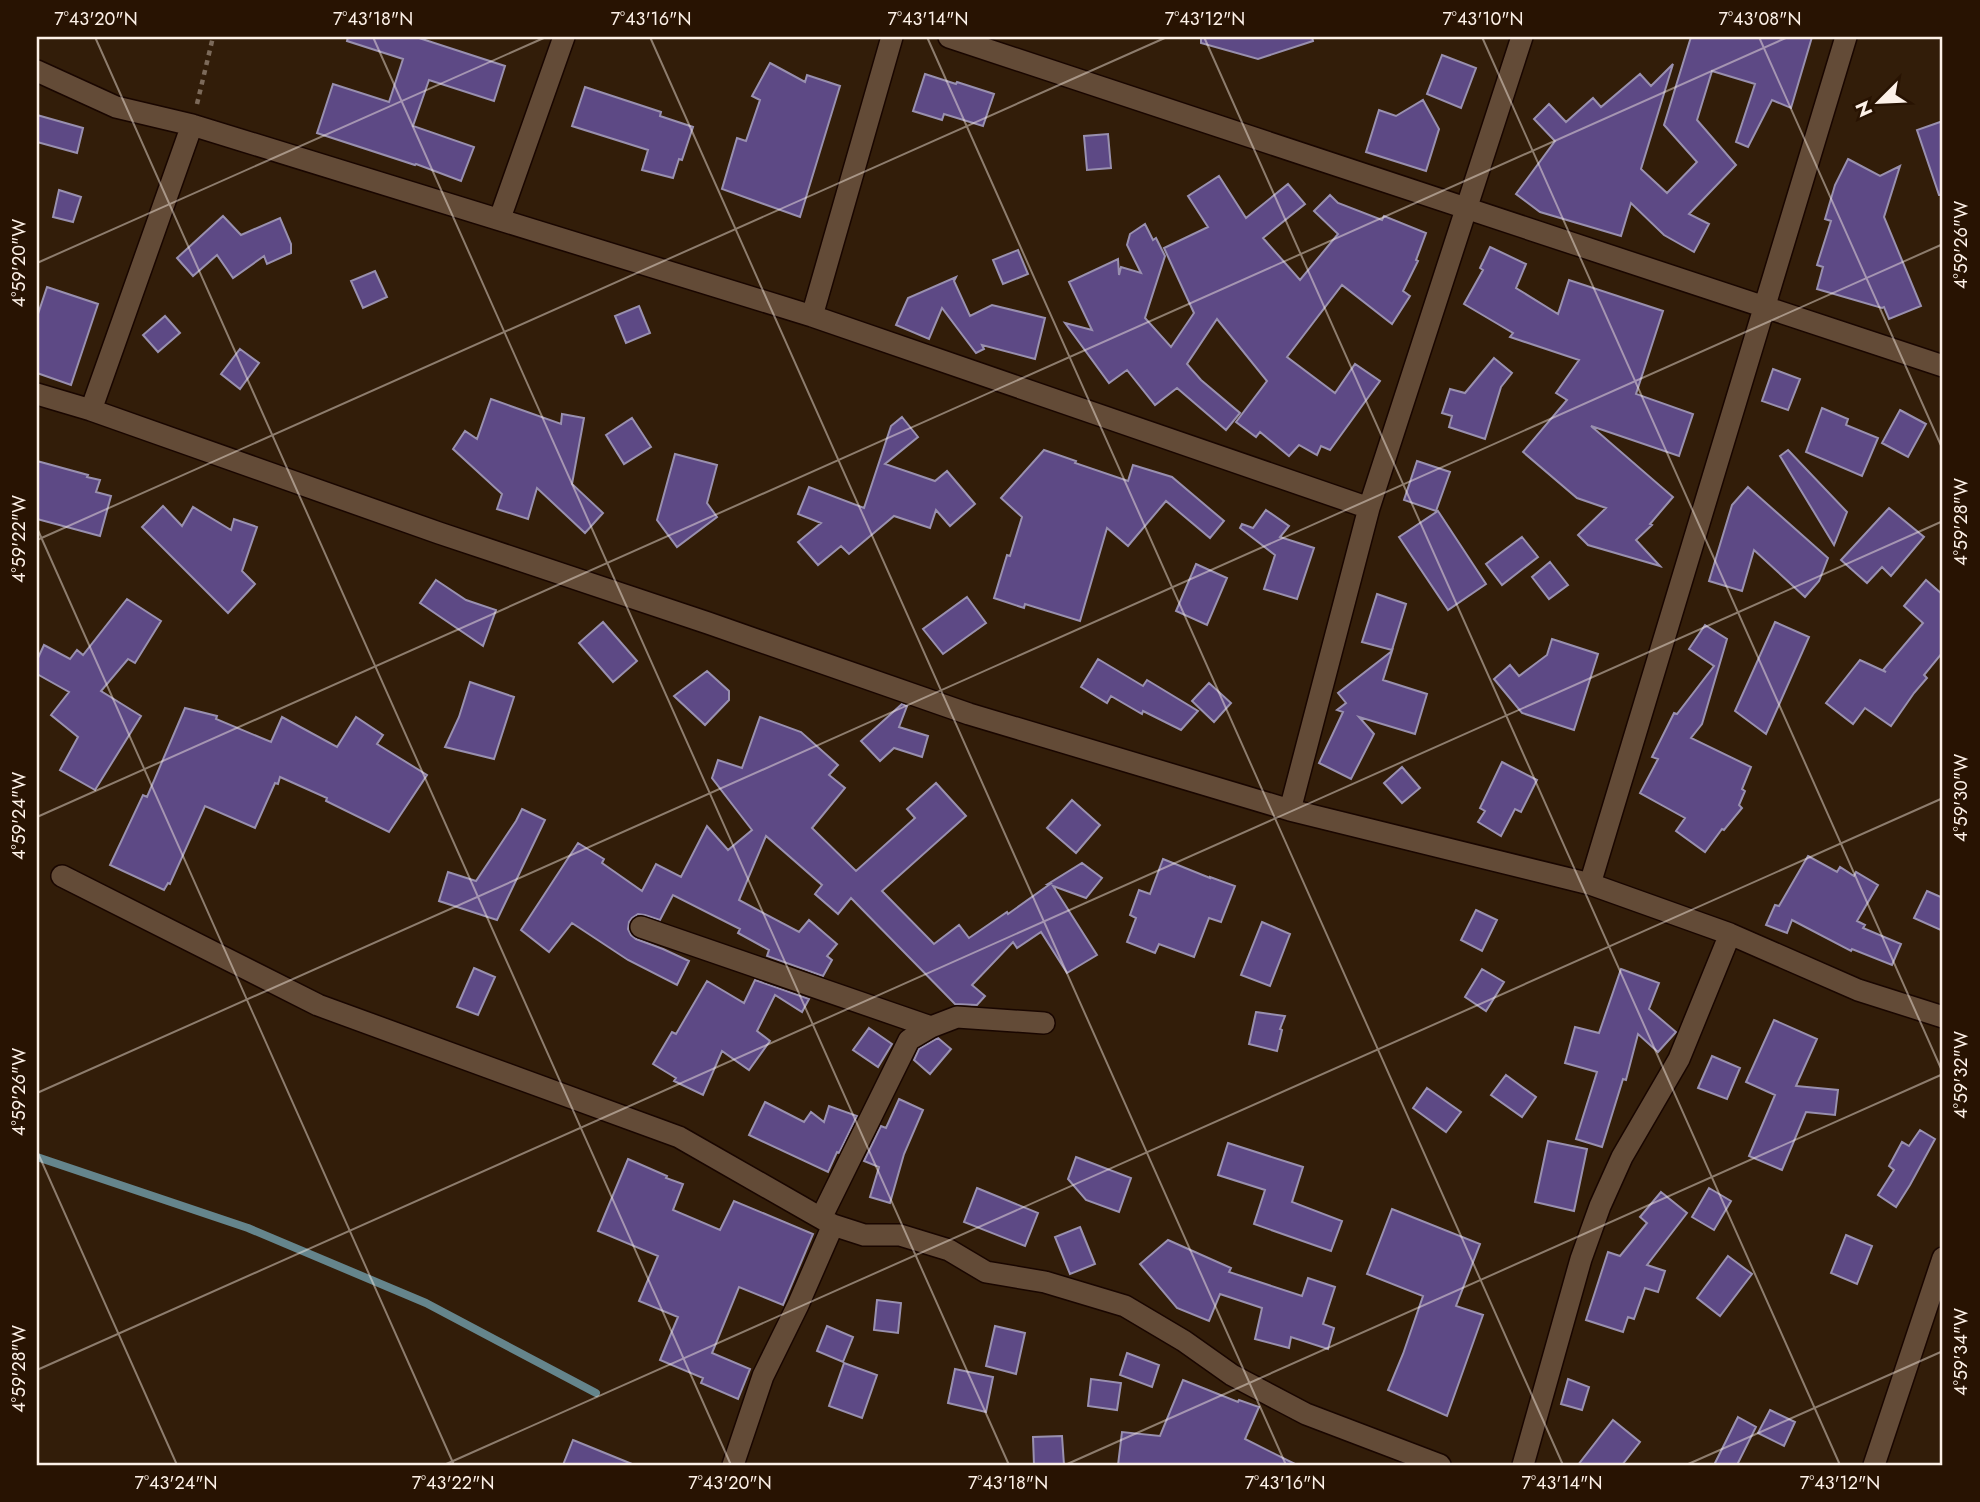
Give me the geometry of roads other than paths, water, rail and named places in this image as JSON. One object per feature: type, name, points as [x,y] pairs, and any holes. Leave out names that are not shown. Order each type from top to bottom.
[{"type":"street","points":[[500,218],[564,37]]},
{"type":"street","points":[[811,316],[892,37]]},
{"type":"street","points":[[949,37],[1943,366]]},
{"type":"street","points":[[1290,810],[1369,508],[1522,37]]},
{"type":"street","points":[[1590,884],[1846,37]]},
{"type":"street","points":[[37,71],[116,107],[192,125],[811,316],[1369,508]]},
{"type":"street","points":[[91,410],[192,125]]},
{"type":"street","points":[[37,394],[91,410],[439,533],[969,714],[1290,810],[1590,884],[1730,934],[1858,990],[1943,1017]]},
{"type":"street","points":[[62,876],[318,1005],[680,1137],[827,1222],[864,1235],[900,1235],[949,1250],[986,1272],[1045,1282],[1125,1306],[1184,1341],[1232,1375],[1307,1414],[1440,1465]]},
{"type":"street","points":[[640,927],[931,1027]]},
{"type":"street","points":[[1523,1465],[1577,1271],[1600,1206],[1622,1157],[1679,1059],[1730,934]]},
{"type":"street","points":[[733,1465],[763,1376],[798,1305],[827,1222],[909,1040],[931,1027],[957,1017],[1044,1023]]},
{"type":"street","points":[[1874,1465],[1943,1258]]},
{"type":"waterway","points":[[37,1157],[248,1228],[426,1303],[596,1393]]}]
